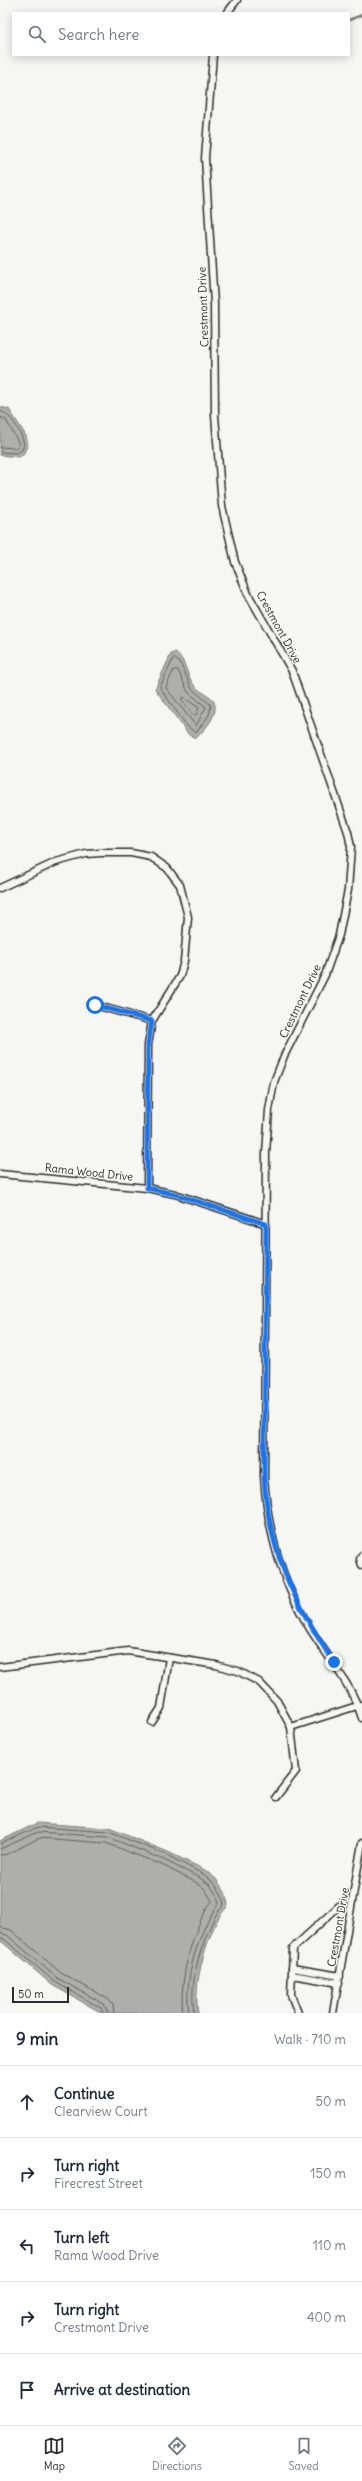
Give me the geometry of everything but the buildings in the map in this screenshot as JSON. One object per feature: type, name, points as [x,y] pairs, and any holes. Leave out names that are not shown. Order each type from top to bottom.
[{"type":"street","points":[[228,12],[237,0]]},
{"type":"street","name":"Crestmont Drive","points":[[213,56],[205,158],[214,304],[215,422],[222,506],[237,569],[248,594],[291,667],[348,832],[351,848],[348,890],[339,935],[325,975],[284,1056],[274,1082],[266,1137],[264,1469],[266,1507],[277,1552],[300,1611],[341,1671],[360,1705],[362,1718]]},
{"type":"street","points":[[0,888],[41,868],[86,854],[141,854],[151,857],[167,868],[180,885],[187,906],[187,946],[180,976],[152,1021],[148,1045],[147,1188]]},
{"type":"street","points":[[95,1005],[152,1021]]},
{"type":"street","name":"Rama Wood Drive","points":[[0,1174],[147,1188],[175,1194],[266,1224]]},
{"type":"street","points":[[362,1556],[360,1559],[362,1565]]},
{"type":"street","points":[[0,1667],[128,1651],[216,1665],[238,1671],[259,1682],[277,1701],[291,1727],[296,1771],[276,1797]]},
{"type":"street","points":[[152,1722],[161,1708],[169,1658]]},
{"type":"street","points":[[291,1727],[360,1705]]},
{"type":"street","name":"Crestmont Drive","points":[[333,2013],[362,1843]]},
{"type":"street","points":[[298,2013],[291,1995],[293,1948],[339,1906]]},
{"type":"street","points":[[292,1968],[339,1979]]},
{"type":"street","points":[[292,1975],[339,1979]]},
{"type":"water","points":[[0,407],[9,409],[26,436],[28,444],[23,455],[18,457],[0,455]]},
{"type":"water","points":[[176,652],[194,684],[199,690],[209,696],[215,706],[215,712],[209,724],[196,738],[189,735],[155,689],[171,654]]},
{"type":"water","points":[[37,1823],[109,1828],[168,1852],[205,1870],[216,1879],[225,1892],[228,1905],[214,1927],[201,1964],[197,1989],[198,2013],[102,2013],[52,1985],[0,1940],[0,1841]]},
{"type":"waterway","points":[[350,20],[362,15]]},
{"type":"route","points":[[95,1005],[152,1021],[148,1045],[146,1096],[147,1188],[175,1194],[242,1218],[266,1224],[264,1476],[266,1507],[277,1552],[287,1582],[308,1625],[334,1662]]}]
